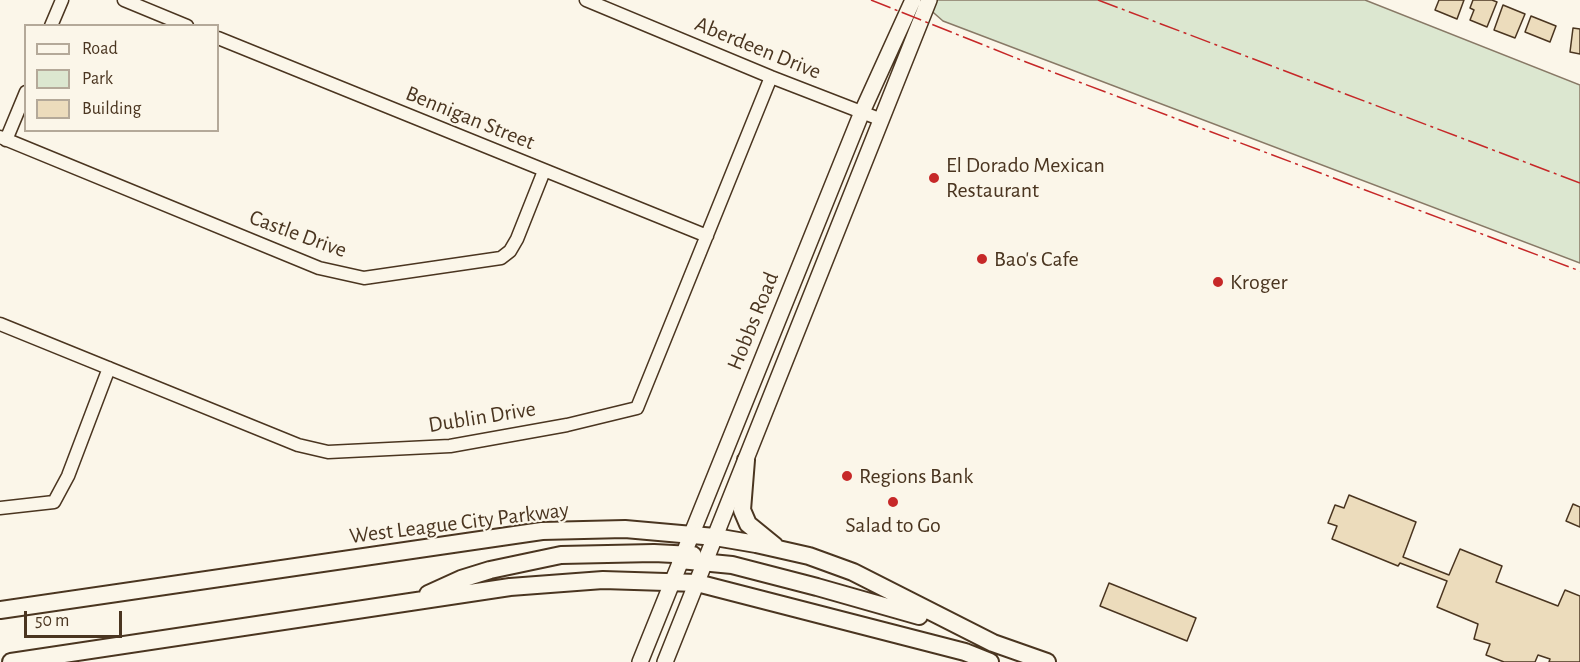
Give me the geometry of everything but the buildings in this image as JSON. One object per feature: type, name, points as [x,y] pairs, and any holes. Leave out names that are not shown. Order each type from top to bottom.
[{"type":"main road","points":[[746,460],[742,510],[748,524],[778,549]]},
{"type":"main road","name":"West League City Parkway","points":[[0,610],[542,531],[625,529],[715,537],[809,556],[853,572],[993,643],[1047,662]]},
{"type":"main road","points":[[399,604],[461,579],[561,555],[598,553],[681,557],[706,559],[732,565],[882,605],[993,643]]},
{"type":"main road","points":[[10,662],[510,587],[603,580],[697,583],[965,652],[990,662]]},
{"type":"street","points":[[52,24],[62,0]]},
{"type":"street","points":[[124,0],[181,24]]},
{"type":"street","name":"Aberdeen Drive","points":[[586,0],[771,78],[882,120]]},
{"type":"street","name":"Hobbs Road","points":[[640,662],[862,112],[913,0]]},
{"type":"street","name":"Hobbs Road","points":[[664,662],[929,0]]},
{"type":"street","name":"Bennigan Street","points":[[219,38],[707,236]]},
{"type":"street","name":"Dublin Drive","points":[[0,324],[298,446],[328,452],[450,446],[567,425],[638,408],[771,78]]},
{"type":"street","points":[[3,139],[24,96]]},
{"type":"street","name":"Castle Drive","points":[[3,139],[319,268],[364,278],[501,258],[510,251],[517,239],[544,171]]},
{"type":"street","points":[[0,508],[54,502],[68,476],[109,368]]},
{"type":"green space","points":[[919,0],[1365,0],[1580,85],[1580,263],[943,21]]},
{"type":"power","points":[[871,0],[1026,62],[1580,271]]},
{"type":"power","points":[[1098,0],[1580,183]]},
{"type":"place","name":"El Dorado Mexican Restaurant","points":[[934,178]]},
{"type":"place","name":"Bao's Cafe","points":[[982,259]]},
{"type":"place","name":"Kroger","points":[[1218,282]]},
{"type":"place","name":"Regions Bank","points":[[847,476]]},
{"type":"place","name":"Salad to Go","points":[[893,502]]}]
